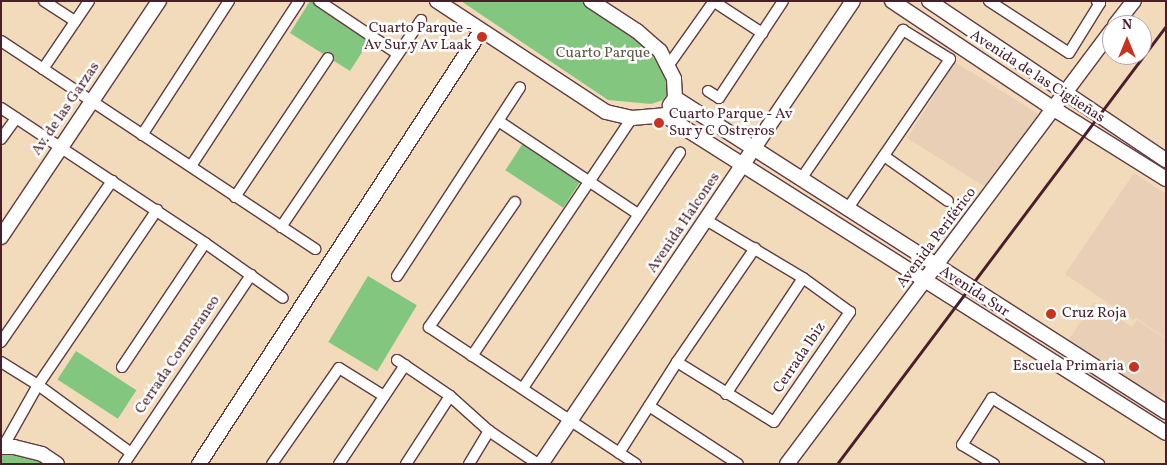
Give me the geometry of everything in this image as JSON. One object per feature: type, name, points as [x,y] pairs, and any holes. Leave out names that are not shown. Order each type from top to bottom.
[{"type":"main road","name":"Av. de las Garzas","points":[[1,237],[56,145],[97,103],[159,1]]},
{"type":"main road","points":[[437,1],[606,112],[629,123],[664,114],[675,98],[674,79],[660,51],[637,31],[591,1]]},
{"type":"main road","name":"Avenida Halcones","points":[[537,462],[711,222],[753,148],[853,1]]},
{"type":"main road","name":"Avenida de las Cigüeñas","points":[[892,1],[1054,109],[1166,179]]},
{"type":"main road","name":"Avenida de las Cigüeñas","points":[[929,1],[1166,160]]},
{"type":"main road","points":[[1124,15],[1134,1]]},
{"type":"main road","points":[[199,464],[481,31]]},
{"type":"main road","name":"Avenida Periférico","points":[[787,464],[926,281],[1102,43]]},
{"type":"main road","name":"Avenida Sur","points":[[675,98],[1166,412]]},
{"type":"main road","name":"Avenida Sur","points":[[664,114],[1166,434]]},
{"type":"main road","points":[[1021,341],[1031,326]]},
{"type":"main road","points":[[2,447],[14,447],[42,454],[57,464]]},
{"type":"street","points":[[44,1],[75,21]]},
{"type":"street","points":[[43,69],[89,1]]},
{"type":"street","points":[[142,135],[229,1]]},
{"type":"street","points":[[191,166],[299,1]]},
{"type":"street","points":[[320,1],[398,54]]},
{"type":"street","points":[[668,66],[713,1],[762,34]]},
{"type":"street","points":[[708,91],[719,98],[783,1]]},
{"type":"street","points":[[989,1],[1069,52],[1100,3],[1097,1]]},
{"type":"street","points":[[281,227],[421,20]]},
{"type":"street","points":[[801,179],[903,30],[950,59],[848,208]]},
{"type":"street","points":[[1,41],[315,249]]},
{"type":"street","points":[[235,197],[328,58]]},
{"type":"street","points":[[397,276],[500,122],[520,87]]},
{"type":"street","points":[[1,108],[205,242],[283,298]]},
{"type":"street","points":[[1,139],[16,118]]},
{"type":"street","points":[[500,122],[638,214]]},
{"type":"street","points":[[472,356],[629,123]]},
{"type":"street","points":[[523,388],[680,153]]},
{"type":"street","points":[[884,156],[948,201]]},
{"type":"street","points":[[1,342],[112,181]]},
{"type":"street","points":[[515,202],[429,327],[636,464]]},
{"type":"street","points":[[2,447],[38,385],[157,210]]},
{"type":"street","name":"Cerrada Ibiz","points":[[677,362],[774,422],[850,312],[803,278],[711,222]]},
{"type":"street","points":[[122,367],[205,242]]},
{"type":"street","points":[[619,453],[677,362],[755,248]]},
{"type":"street","name":"Cerrada Cormoraneo","points":[[124,464],[130,452],[251,275]]},
{"type":"street","points":[[726,394],[803,278]]},
{"type":"street","points":[[1,362],[38,385],[130,452]]},
{"type":"street","points":[[339,464],[384,396],[401,363],[450,396],[490,431],[537,462]]},
{"type":"street","points":[[272,464],[338,368],[384,396]]},
{"type":"street","points":[[406,464],[450,396]]},
{"type":"street","points":[[994,464],[962,445],[992,398],[1099,464]]},
{"type":"street","points":[[650,406],[738,464]]},
{"type":"street","points":[[469,464],[490,431]]},
{"type":"shaded area","points":[[955,62],[1038,114],[990,190],[907,138]]},
{"type":"shaded area","points":[[1134,173],[1166,194],[1166,338],[1136,318],[1133,320],[1065,274]]},
{"type":"shaded area","name":"Escuela Primaria","points":[[1094,302],[1132,327],[1137,320],[1166,339],[1166,390],[1157,403],[1066,344]]},
{"type":"green space","points":[[310,1],[319,1],[373,35],[350,71],[290,33]]},
{"type":"green space","name":"Cuarto Parque","points":[[461,1],[585,1],[635,33],[660,66],[668,80],[669,91],[663,100],[651,104],[608,100]]},
{"type":"green space","points":[[525,140],[583,178],[563,208],[505,170]]},
{"type":"green space","points":[[368,276],[417,305],[377,371],[328,342]]},
{"type":"green space","points":[[76,351],[136,390],[118,419],[57,380]]},
{"type":"green space","points":[[8,452],[49,464],[1,464],[1,453]]},
{"type":"railway","points":[[837,464],[1166,26]]},
{"type":"place","name":"Cuarto Parque - Av Sur y Av Laak","points":[[482,37]]},
{"type":"place","name":"Cuarto Parque - Av Sur y C Ostreros","points":[[659,123]]},
{"type":"place","name":"Cruz Roja","points":[[1051,314]]},
{"type":"place","name":"Escuela Primaria","points":[[1134,367]]}]
